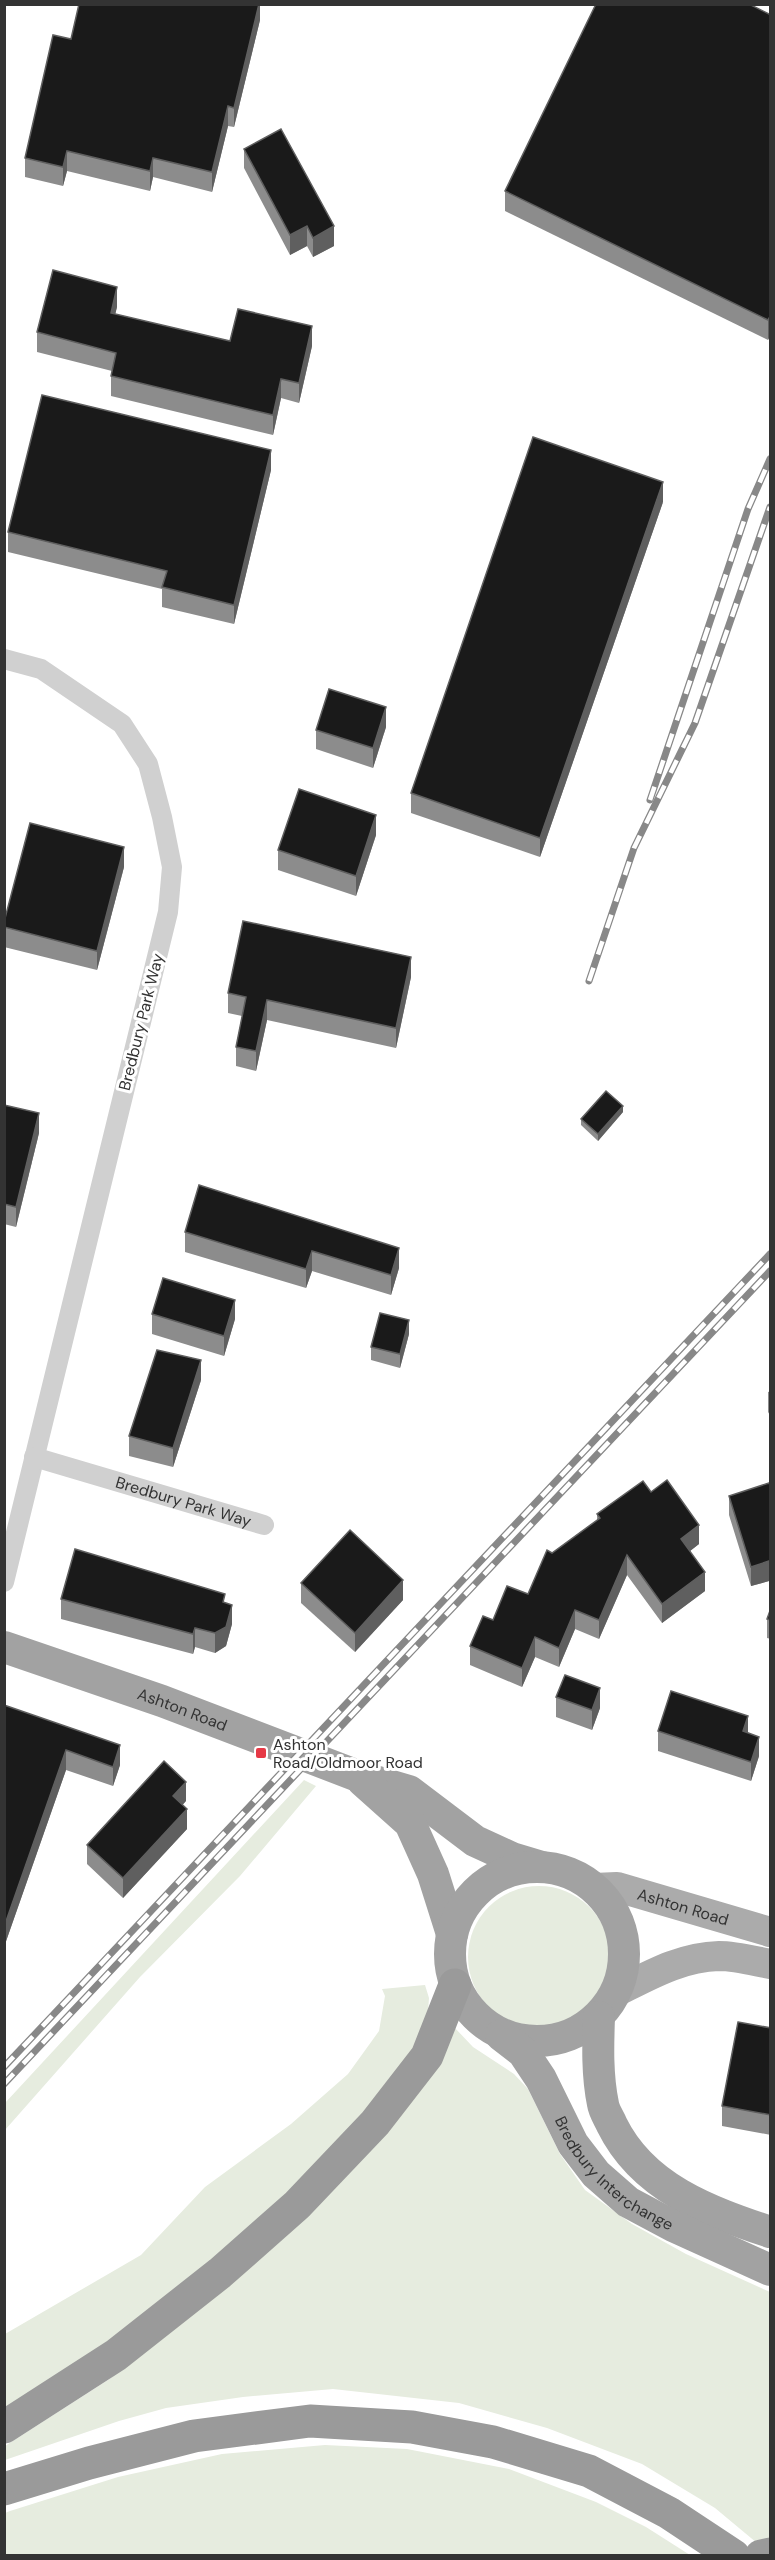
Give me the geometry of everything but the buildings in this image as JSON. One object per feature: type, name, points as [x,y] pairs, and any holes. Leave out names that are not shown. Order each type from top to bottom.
[{"type":"highway","name":"Ashton Road","points":[[4,1647],[162,1701],[358,1776],[409,1791],[475,1841],[512,1858],[542,1867]]},
{"type":"highway","name":"Ashton Road","points":[[358,1776],[410,1823],[433,1874],[452,1934]]},
{"type":"highway","name":"Bredbury Interchange","points":[[771,2232],[684,2199],[647,2172],[620,2142],[603,2106],[597,2053],[608,2004],[624,1966],[623,1939],[614,1913],[594,1888],[579,1877],[561,1870],[542,1867],[518,1869],[475,1892],[461,1912],[452,1934],[450,1960],[455,1985],[465,2004],[480,2020],[523,2052],[541,2079],[573,2144],[596,2174],[628,2202],[673,2226],[771,2270]]},
{"type":"highway","points":[[4,2427],[116,2355],[220,2273],[297,2205],[375,2123],[427,2056],[455,1985]]},
{"type":"highway","name":"Bredbury Interchange","points":[[498,2033],[524,2041],[551,2041],[577,2032],[608,2004]]},
{"type":"highway","points":[[4,2489],[89,2463],[194,2436],[310,2421],[412,2427],[493,2442],[589,2471],[669,2513],[734,2556]]},
{"type":"highway","points":[[761,2556],[771,2554]]},
{"type":"main road","name":"Ashton Road","points":[[594,1888],[617,1887],[771,1932]]},
{"type":"main road","points":[[608,2004],[672,1964],[696,1958],[721,1956],[771,1964]]},
{"type":"street","name":"Bredbury Park Way","points":[[4,659],[41,669],[122,724],[148,764],[172,867],[168,912],[4,1582]]},
{"type":"street","name":"Bredbury Park Way","points":[[34,1457],[264,1525]]},
{"type":"shaded area","points":[[304,1780],[316,1786],[240,1876],[140,1977],[5,2130],[5,2103]]},
{"type":"shaded area","points":[[539,1886],[566,1891],[589,1907],[605,1930],[610,1957],[605,1984],[589,2007],[566,2023],[539,2028],[512,2023],[489,2007],[473,1984],[468,1957],[473,1930],[489,1907],[512,1891]]},
{"type":"shaded area","points":[[425,1985],[429,1998],[427,2025],[415,2053],[386,2090],[245,2236],[140,2323],[5,2415],[5,2334],[141,2255],[205,2187],[291,2124],[348,2074],[379,2031],[385,1996],[382,1989]]},
{"type":"shaded area","points":[[455,2028],[473,2047],[514,2074],[528,2089],[560,2154],[585,2190],[632,2224],[686,2254],[770,2292],[770,2540],[757,2543],[715,2508],[642,2464],[547,2428],[459,2403],[333,2389],[243,2397],[166,2408],[119,2421],[5,2460],[5,2446],[108,2380],[145,2352]]},
{"type":"shaded area","points":[[325,2445],[407,2449],[509,2469],[596,2502],[646,2527],[690,2555],[5,2555],[5,2513],[10,2511],[118,2477],[222,2454]]},
{"type":"railway","points":[[650,800],[748,509],[770,459]]},
{"type":"railway","points":[[589,981],[634,848],[695,723],[770,507]]},
{"type":"railway","points":[[4,2067],[770,1254]]},
{"type":"railway","points":[[4,2084],[770,1271]]},
{"type":"place","name":"Ashton Road/Oldmoor Road","points":[[261,1753]]}]
